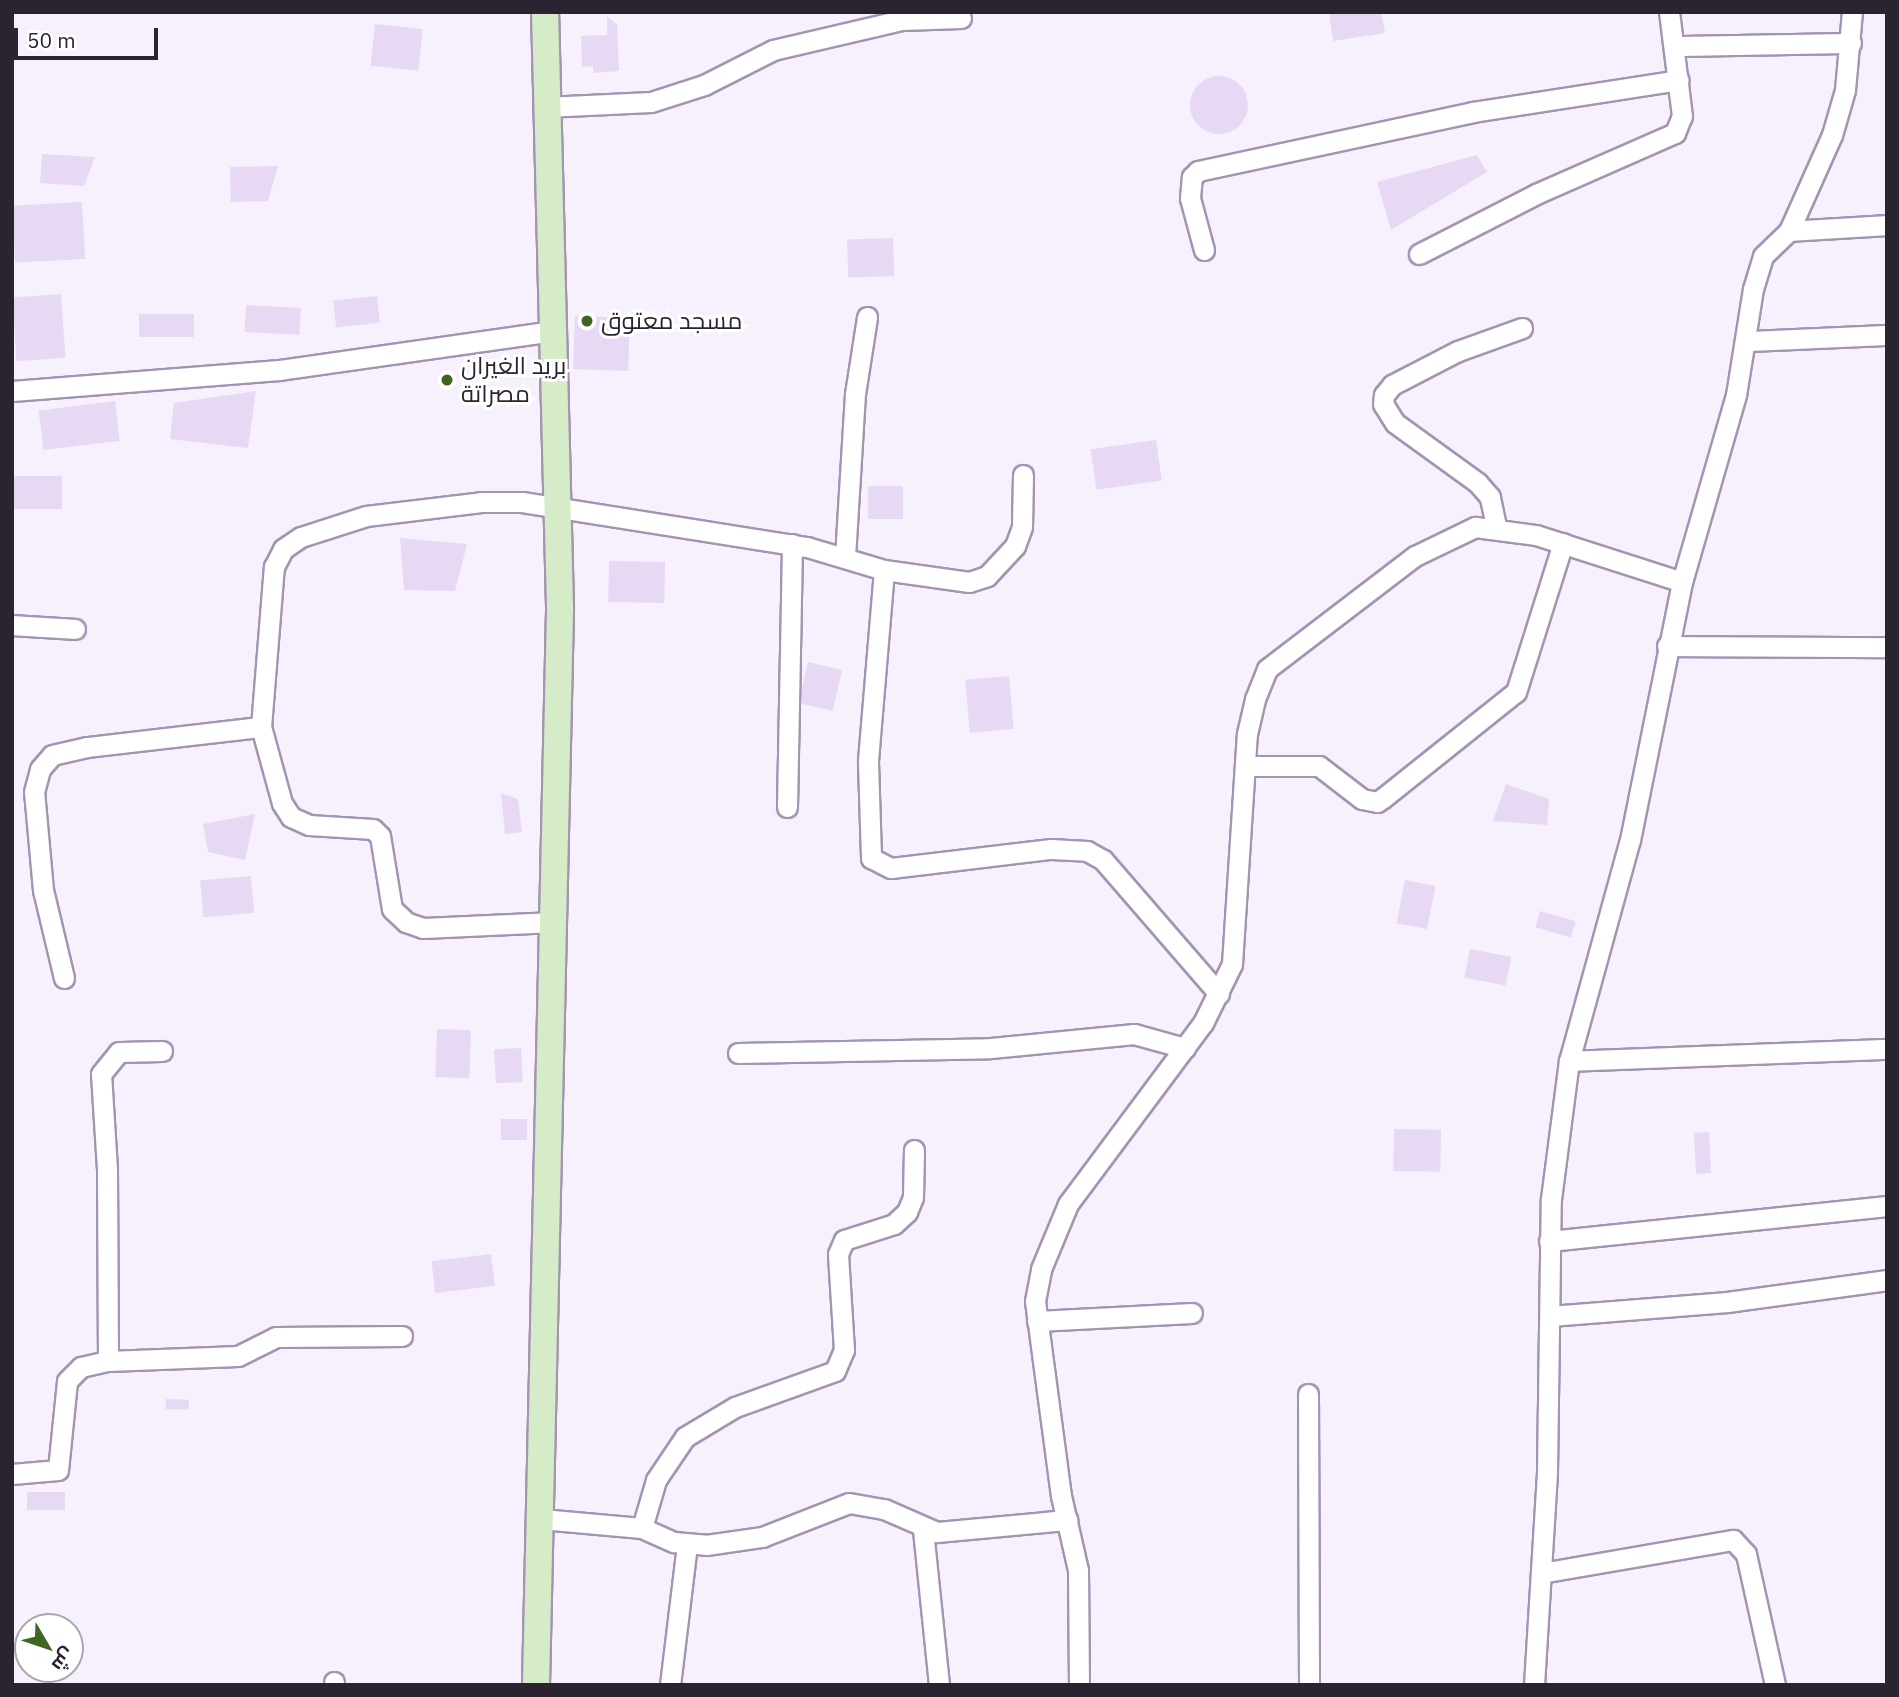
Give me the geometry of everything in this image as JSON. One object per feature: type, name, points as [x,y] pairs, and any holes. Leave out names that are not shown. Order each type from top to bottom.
[{"type":"street","points":[[536,1685],[554,922],[558,506],[545,107],[545,12]]},
{"type":"street","points":[[1419,254],[1536,194],[1667,139],[1680,125],[1676,46],[1669,12]]},
{"type":"street","points":[[1534,1685],[1541,1573],[1550,1316],[1549,1241],[1555,1154],[1569,1061],[1626,854],[1667,646],[1748,341],[1753,289],[1763,256],[1789,231],[1832,135],[1845,90],[1852,12]]},
{"type":"street","points":[[545,107],[651,102],[704,85],[773,50],[902,20],[961,18]]},
{"type":"street","points":[[1676,46],[1851,43]]},
{"type":"street","points":[[1204,250],[1190,198],[1192,177],[1198,171],[1473,112],[1679,80]]},
{"type":"street","points":[[1789,231],[1887,225]]},
{"type":"street","points":[[845,557],[855,394],[867,317]]},
{"type":"street","points":[[1496,526],[1490,497],[1478,482],[1395,423],[1383,404],[1384,395],[1392,385],[1458,351],[1522,328]]},
{"type":"street","points":[[12,391],[279,370],[554,331]]},
{"type":"street","points":[[1748,341],[1887,335]]},
{"type":"street","points":[[554,922],[423,928],[406,922],[392,909],[380,836],[373,829],[309,825],[291,817],[282,803],[261,727],[274,567],[283,549],[301,537],[366,516],[481,502],[558,506],[792,544],[884,570],[948,582],[987,576],[1002,565],[1018,537],[1023,475]]},
{"type":"street","points":[[1079,1685],[1078,1570],[1067,1520],[1037,1321],[1041,1269],[1068,1204],[1185,1048],[1219,994],[1232,964],[1236,935],[1245,765],[1255,699],[1267,669],[1279,657],[1433,545],[1475,527],[1496,526],[1563,543],[1682,583]]},
{"type":"street","points":[[1245,765],[1319,766],[1362,799],[1377,802],[1383,798],[1516,692],[1563,543]]},
{"type":"street","points":[[787,807],[792,544]]},
{"type":"street","points":[[884,570],[868,762],[870,858],[891,868],[1051,849],[1087,851],[1103,860],[1219,994]]},
{"type":"street","points":[[12,625],[75,629]]},
{"type":"street","points":[[1667,646],[1887,647]]},
{"type":"street","points":[[64,978],[43,890],[34,792],[40,769],[52,755],[87,747],[261,727]]},
{"type":"street","points":[[738,1052],[990,1048],[1135,1034],[1185,1048]]},
{"type":"street","points":[[1569,1061],[1887,1049]]},
{"type":"street","points":[[108,1361],[107,1169],[102,1074],[119,1052],[162,1051]]},
{"type":"street","points":[[642,1528],[656,1480],[685,1437],[735,1406],[835,1371],[844,1350],[838,1254],[844,1240],[894,1223],[907,1212],[913,1197],[914,1150]]},
{"type":"street","points":[[1549,1241],[1887,1206]]},
{"type":"street","points":[[1550,1316],[1727,1302],[1887,1280]]},
{"type":"street","points":[[1037,1321],[1192,1313]]},
{"type":"street","points":[[12,1474],[58,1471],[67,1381],[81,1367],[108,1361],[238,1356],[266,1340],[285,1336],[402,1336]]},
{"type":"street","points":[[1308,1394],[1309,1685]]},
{"type":"street","points":[[541,1519],[642,1528],[687,1544],[762,1537],[849,1503],[884,1509],[923,1530],[946,1532],[1067,1520]]},
{"type":"street","points":[[923,1530],[939,1685]]},
{"type":"street","points":[[1541,1573],[1733,1540],[1746,1555],[1775,1685]]},
{"type":"street","points":[[670,1685],[687,1544]]},
{"type":"building","points":[[1329,12],[1381,12],[1385,33],[1333,41]]},
{"type":"building","points":[[607,17],[617,24],[619,71],[593,73],[593,66],[582,67],[581,36],[607,35]]},
{"type":"building","points":[[375,24],[423,29],[418,71],[371,66]]},
{"type":"building","points":[[1219,76],[1230,78],[1243,89],[1248,105],[1246,116],[1235,129],[1219,134],[1208,132],[1195,121],[1190,105],[1192,94],[1203,81]]},
{"type":"building","points":[[42,154],[95,157],[84,186],[40,183]]},
{"type":"building","points":[[1477,155],[1487,172],[1391,230],[1377,182]]},
{"type":"building","points":[[278,166],[268,201],[231,202],[230,167]]},
{"type":"building","points":[[82,202],[85,259],[15,263],[12,206]]},
{"type":"building","points":[[893,238],[894,276],[848,278],[847,240]]},
{"type":"building","points":[[61,294],[65,358],[17,361],[12,297]]},
{"type":"building","points":[[377,296],[380,323],[336,327],[333,301]]},
{"type":"building","points":[[246,305],[301,308],[300,335],[245,332]]},
{"type":"building","points":[[139,314],[194,314],[194,337],[139,337]]},
{"type":"building","points":[[575,316],[630,318],[628,371],[573,369]]},
{"type":"building","points":[[256,391],[248,448],[170,439],[174,403]]},
{"type":"building","points":[[115,401],[120,441],[43,450],[39,410]]},
{"type":"building","points":[[1156,440],[1162,481],[1096,490],[1091,449]]},
{"type":"building","points":[[12,476],[62,476],[62,509],[12,509]]},
{"type":"building","points":[[868,486],[903,486],[903,519],[868,519]]},
{"type":"building","points":[[400,538],[467,544],[455,591],[404,590]]},
{"type":"building","points":[[609,561],[665,562],[664,603],[608,602]]},
{"type":"building","points":[[808,662],[842,670],[833,711],[799,703]]},
{"type":"building","points":[[1009,676],[1014,729],[970,733],[965,680]]},
{"type":"building","points":[[1506,784],[1549,799],[1547,825],[1493,821]]},
{"type":"building","points":[[501,793],[518,799],[522,832],[505,834]]},
{"type":"building","points":[[255,814],[245,860],[208,852],[203,824]]},
{"type":"building","points":[[251,876],[254,913],[203,917],[200,880]]},
{"type":"building","points":[[1405,880],[1435,886],[1427,929],[1397,923]]},
{"type":"building","points":[[1540,911],[1576,921],[1571,938],[1535,927]]},
{"type":"building","points":[[1470,949],[1511,957],[1506,985],[1464,977]]},
{"type":"building","points":[[437,1029],[471,1030],[469,1078],[435,1077]]},
{"type":"building","points":[[521,1048],[523,1082],[496,1083],[494,1049]]},
{"type":"building","points":[[501,1119],[527,1119],[527,1140],[501,1140]]},
{"type":"building","points":[[1394,1129],[1441,1130],[1440,1172],[1393,1171]]},
{"type":"building","points":[[1709,1132],[1711,1173],[1696,1174],[1694,1133]]},
{"type":"building","points":[[491,1254],[495,1286],[435,1293],[431,1261]]},
{"type":"building","points":[[166,1399],[189,1400],[189,1410],[166,1409]]},
{"type":"building","points":[[27,1492],[65,1492],[65,1510],[27,1510]]},
{"type":"place","name":"مسجد معتوق","points":[[587,321]]},
{"type":"place","name":"بريد الغيران مصراتة","points":[[447,380]]}]
